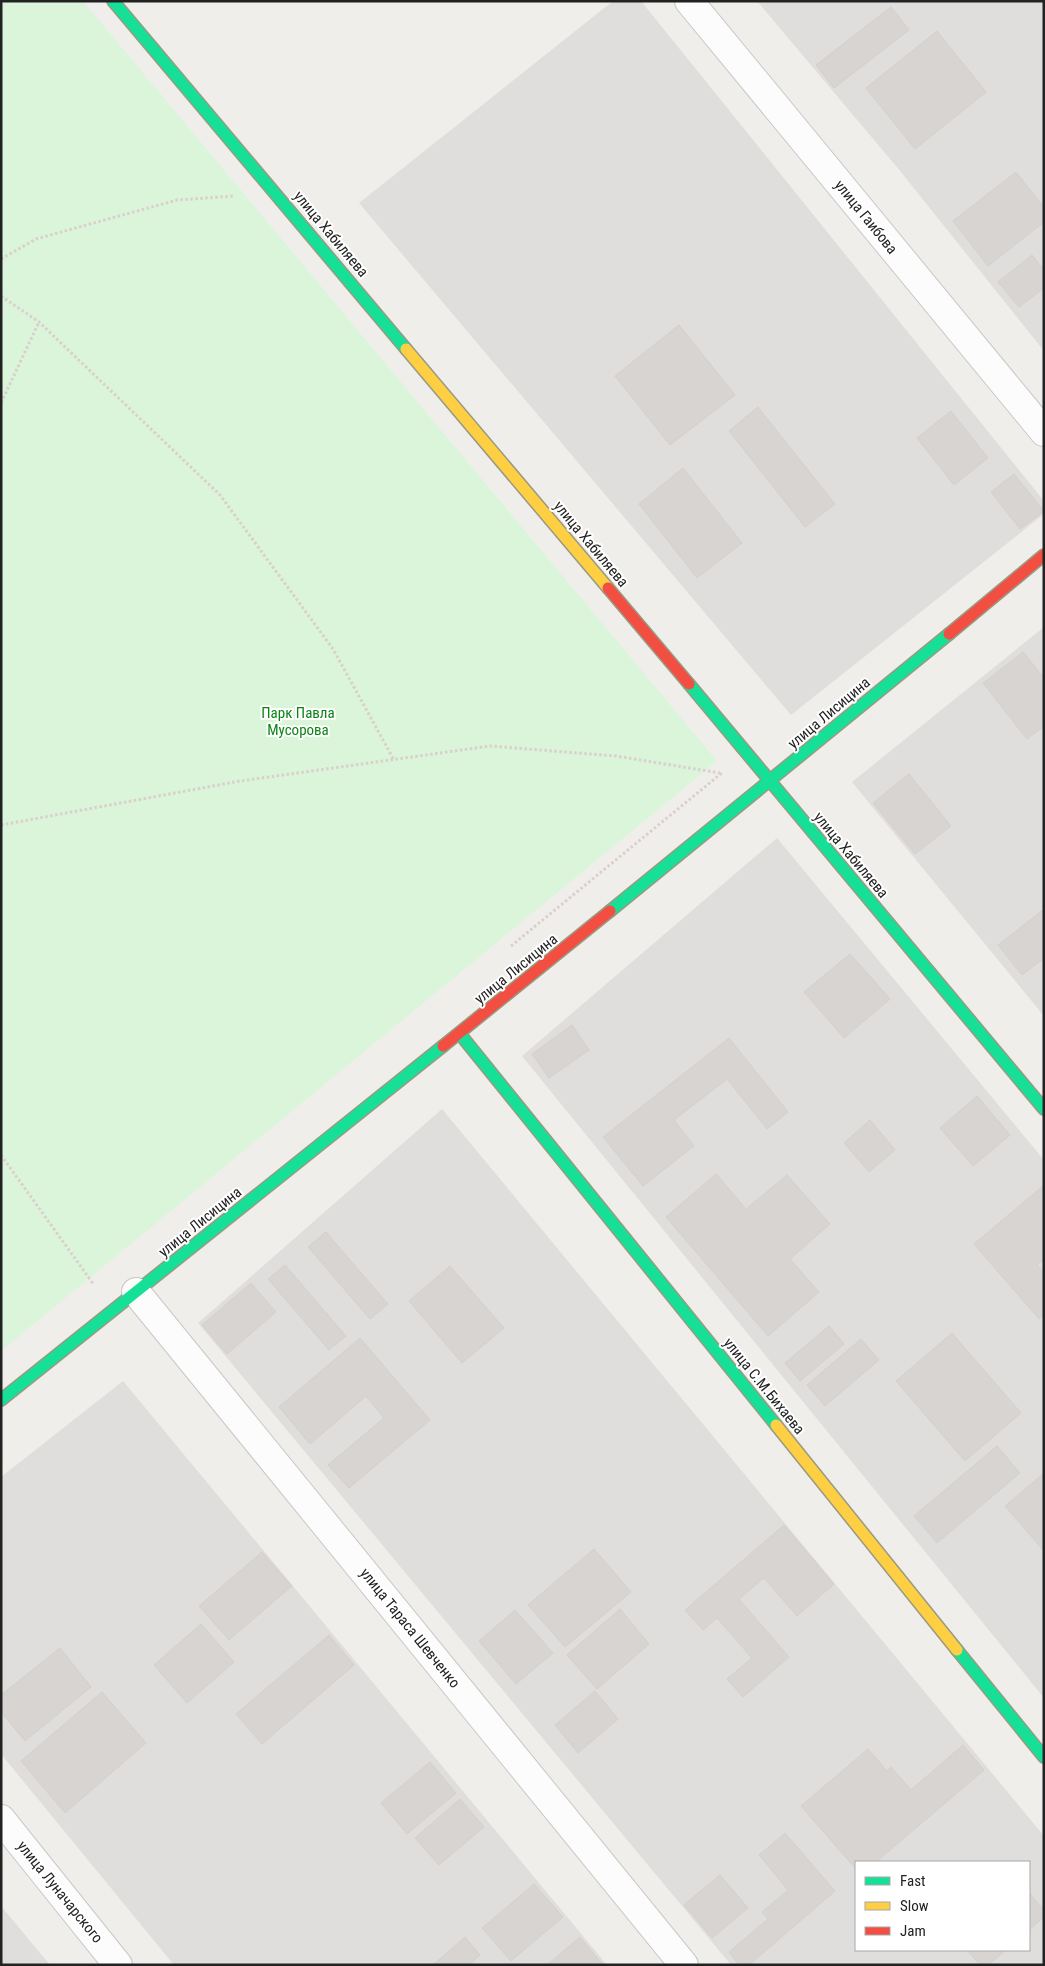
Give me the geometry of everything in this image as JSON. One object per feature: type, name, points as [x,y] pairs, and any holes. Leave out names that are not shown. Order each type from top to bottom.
[{"type":"street","name":"улица Хабиляева","points":[[113,1],[277,193],[1044,1110]]},
{"type":"street","name":"улица Гаибова","points":[[689,1],[1044,432]]},
{"type":"street","name":"улица Лисицина","points":[[1,1400],[460,1034],[771,782],[1044,555]]},
{"type":"street","name":"улица С.М.Бихаева","points":[[460,1034],[1044,1757]]},
{"type":"street","name":"улица Тараса Шевченко","points":[[136,1292],[684,1965]]},
{"type":"street","name":"улица Луначарского","points":[[1,1819],[118,1965]]},
{"type":"path","points":[[1,259],[36,239],[177,200],[277,193]]},
{"type":"path","points":[[1,296],[39,322],[220,495],[334,649],[394,760]]},
{"type":"path","points":[[1,403],[39,322]]},
{"type":"path","points":[[1,825],[240,781],[490,746],[616,756],[722,773]]},
{"type":"path","points":[[1,1155],[95,1287]]},
{"type":"shaded area","points":[[613,1],[641,1],[1044,501],[1044,514],[791,715],[359,203]]},
{"type":"shaded area","points":[[757,1],[1044,1],[1044,351],[901,172]]},
{"type":"shaded area","points":[[1044,627],[1044,1016],[852,782]]},
{"type":"shaded area","points":[[777,838],[1044,1160],[1044,1698],[522,1056]]},
{"type":"shaded area","points":[[442,1109],[1044,1836],[1044,1965],[731,1965],[198,1323]]},
{"type":"shaded area","points":[[123,1381],[607,1965],[174,1965],[1,1754],[1,1477]]},
{"type":"shaded area","points":[[1,1906],[50,1965],[1,1965]]},
{"type":"green space","name":"Парк Павла Мусорова","points":[[1,1],[83,1],[717,761],[1,1351]]},
{"type":"building","points":[[891,7],[909,30],[834,88],[816,65]]},
{"type":"building","points":[[937,31],[986,92],[915,149],[866,88]]},
{"type":"building","points":[[1016,172],[1044,207],[1044,222],[988,266],[953,221]]},
{"type":"building","points":[[1032,255],[1044,270],[1044,288],[1019,307],[998,282]]},
{"type":"building","points":[[679,325],[735,395],[670,445],[615,376]]},
{"type":"building","points":[[758,407],[835,504],[805,527],[729,431]]},
{"type":"building","points":[[951,411],[988,458],[954,485],[917,438]]},
{"type":"building","points":[[683,468],[742,543],[697,578],[639,504]]},
{"type":"building","points":[[1014,474],[1044,511],[1020,529],[991,492]]},
{"type":"building","points":[[1023,652],[1044,678],[1044,726],[1027,739],[983,683]]},
{"type":"building","points":[[909,774],[951,826],[915,854],[873,803]]},
{"type":"building","points":[[1044,909],[1044,958],[1022,975],[998,945]]},
{"type":"building","points":[[850,954],[890,999],[844,1038],[804,992]]},
{"type":"building","points":[[572,1025],[589,1050],[549,1078],[532,1054]]},
{"type":"building","points":[[729,1038],[788,1112],[767,1129],[727,1079],[674,1120],[694,1146],[643,1186],[603,1137]]},
{"type":"building","points":[[977,1096],[1010,1135],[973,1166],[940,1128]]},
{"type":"building","points":[[870,1120],[895,1150],[869,1172],[844,1143]]},
{"type":"building","points":[[716,1174],[746,1209],[787,1175],[830,1224],[790,1259],[819,1292],[768,1336],[666,1217]]},
{"type":"building","points":[[1044,1185],[1044,1259],[1037,1265],[1044,1273],[1044,1315],[1039,1319],[974,1244]]},
{"type":"building","points":[[326,1232],[388,1304],[370,1319],[308,1247]]},
{"type":"building","points":[[285,1265],[346,1336],[329,1350],[268,1279]]},
{"type":"building","points":[[450,1266],[504,1328],[462,1363],[409,1301]]},
{"type":"building","points":[[251,1283],[276,1312],[227,1354],[202,1325]]},
{"type":"building","points":[[829,1326],[844,1344],[800,1381],[785,1363]]},
{"type":"building","points":[[952,1333],[1021,1413],[965,1461],[896,1381]]},
{"type":"building","points":[[360,1338],[430,1420],[349,1488],[328,1465],[384,1418],[366,1396],[310,1444],[279,1407]]},
{"type":"building","points":[[861,1339],[879,1360],[825,1406],[807,1385]]},
{"type":"building","points":[[997,1446],[1020,1473],[937,1543],[914,1516]]},
{"type":"building","points":[[1044,1473],[1044,1551],[1005,1506]]},
{"type":"building","points":[[784,1525],[834,1584],[797,1616],[764,1578],[739,1599],[789,1657],[743,1697],[727,1679],[752,1658],[717,1618],[703,1630],[685,1610]]},
{"type":"building","points":[[594,1549],[631,1592],[565,1647],[528,1605]]},
{"type":"building","points":[[262,1552],[292,1586],[229,1640],[199,1606]]},
{"type":"building","points":[[620,1609],[649,1644],[597,1689],[567,1655]]},
{"type":"building","points":[[515,1610],[553,1653],[516,1684],[479,1641]]},
{"type":"building","points":[[201,1624],[234,1662],[187,1703],[154,1665]]},
{"type":"building","points":[[329,1635],[354,1665],[262,1744],[236,1714]]},
{"type":"building","points":[[60,1648],[91,1687],[25,1741],[1,1712],[1,1695]]},
{"type":"building","points":[[595,1691],[618,1719],[578,1753],[555,1725]]},
{"type":"building","points":[[102,1692],[146,1743],[65,1813],[21,1761]]},
{"type":"building","points":[[963,1745],[984,1770],[877,1861],[855,1861],[855,1868],[801,1806],[868,1749],[887,1771],[891,1767],[911,1790]]},
{"type":"building","points":[[430,1762],[456,1793],[407,1834],[381,1803]]},
{"type":"building","points":[[460,1799],[484,1827],[439,1865],[415,1838]]},
{"type":"building","points":[[785,1833],[835,1891],[749,1965],[739,1965],[729,1952],[768,1919],[762,1912],[788,1890],[759,1855]]},
{"type":"building","points":[[720,1875],[748,1908],[712,1938],[684,1905]]},
{"type":"building","points":[[534,1884],[563,1917],[511,1961],[482,1928]]},
{"type":"building","points":[[1030,1894],[1044,1910],[1044,1917],[1030,1929]]},
{"type":"building","points":[[465,1937],[480,1955],[469,1965],[433,1965]]},
{"type":"building","points":[[580,1937],[603,1965],[547,1965]]},
{"type":"building","points":[[968,1951],[1005,1951],[988,1965],[980,1965]]},
{"type":"traffic: fast","points":[[113,1],[406,349]]},
{"type":"traffic: fast","points":[[610,911],[949,634]]},
{"type":"traffic: fast","points":[[689,684],[1044,1109]]},
{"type":"traffic: fast","points":[[460,1034],[776,1425]]},
{"type":"traffic: fast","points":[[1,1400],[443,1046]]},
{"type":"traffic: fast","points":[[957,1650],[1044,1757]]},
{"type":"traffic: slow","points":[[406,349],[608,588]]},
{"type":"traffic: slow","points":[[776,1425],[957,1650]]},
{"type":"traffic: jam","points":[[949,634],[1044,555]]},
{"type":"traffic: jam","points":[[608,588],[689,684]]},
{"type":"traffic: jam","points":[[443,1046],[610,911]]}]
